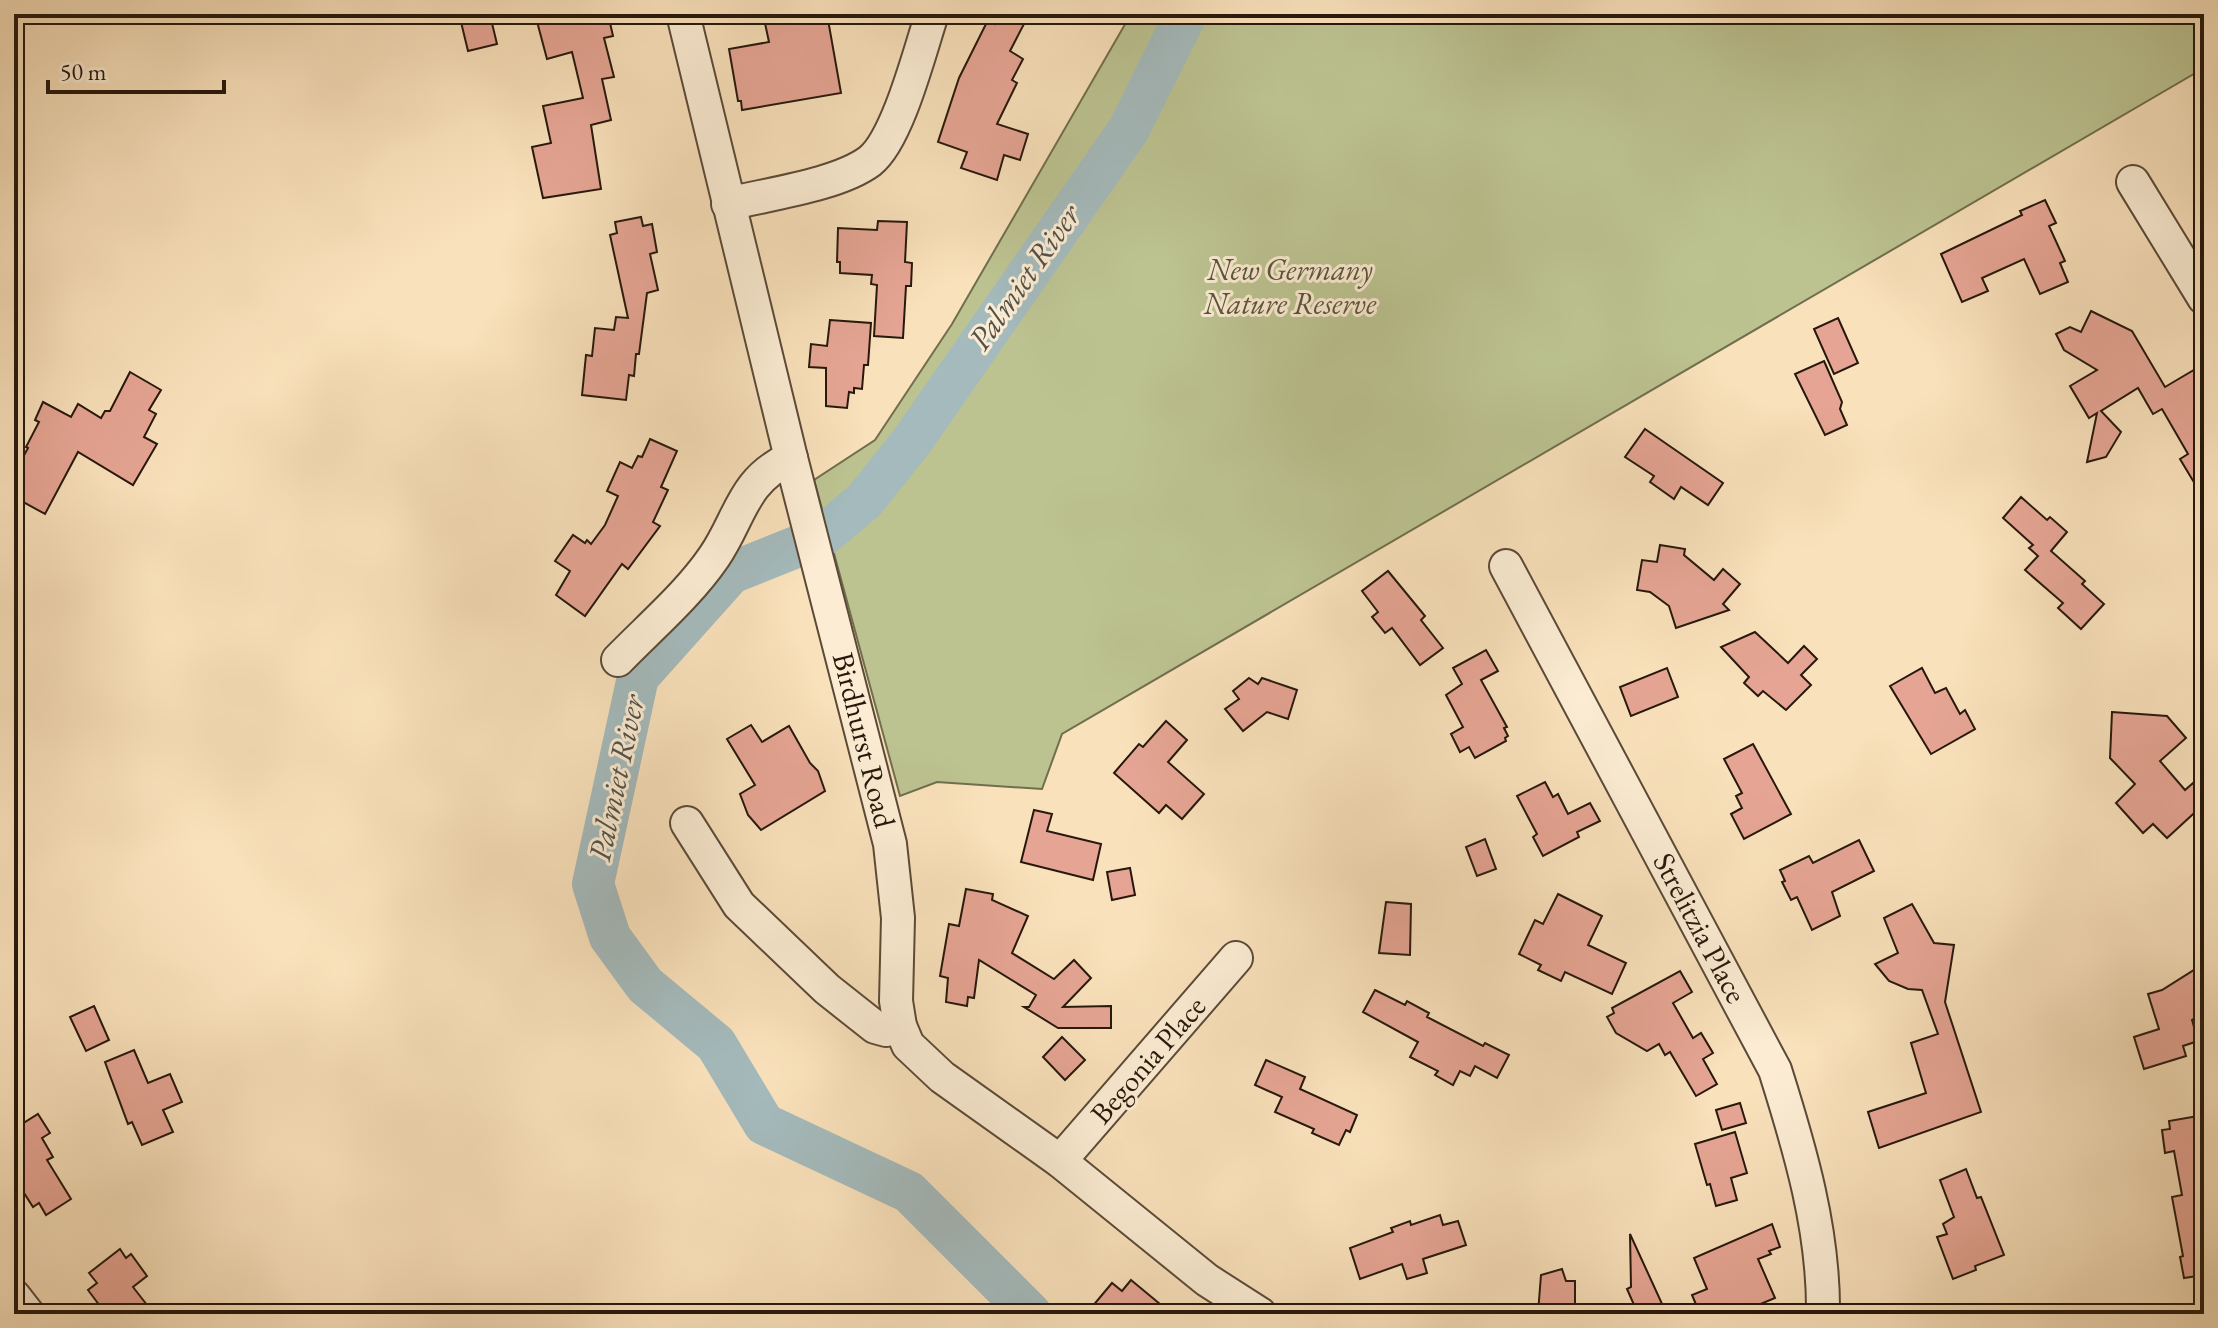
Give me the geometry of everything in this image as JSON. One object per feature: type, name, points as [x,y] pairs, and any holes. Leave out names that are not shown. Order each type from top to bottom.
[{"type":"street","name":"Birdhurst Road","points":[[683,14],[890,844],[898,918],[896,1001],[900,1026],[908,1045],[942,1077],[1060,1161],[1207,1280],[1260,1314]]},
{"type":"street","points":[[728,204],[826,180],[855,170],[873,159],[887,140],[897,117],[932,14]]},
{"type":"street","points":[[2133,182],[2204,298]]},
{"type":"street","points":[[618,660],[714,557],[740,505],[764,475],[795,472]]},
{"type":"street","name":"Strelitzia Place","points":[[1506,566],[1775,1070],[1797,1138],[1815,1222],[1823,1285],[1823,1314]]},
{"type":"street","points":[[687,823],[739,905],[816,979],[875,1027],[886,1030],[900,1026]]},
{"type":"street","name":"Begonia Place","points":[[1060,1161],[1236,958]]},
{"type":"street","points":[[14,1296],[28,1314]]},
{"type":"green space","name":"New Germany Nature Reserve","points":[[1131,14],[2204,14],[2204,68],[1062,734],[1042,789],[937,782],[900,796],[814,480],[875,440],[952,324]]},
{"type":"building","points":[[535,14],[608,14],[613,36],[604,38],[614,77],[602,79],[611,120],[591,125],[601,189],[543,198],[532,147],[551,143],[543,106],[583,98],[572,52],[547,59]]},
{"type":"building","points":[[763,14],[827,14],[841,93],[742,110],[729,49],[769,42]]},
{"type":"building","points":[[1000,14],[1009,14],[1025,22],[1010,51],[1023,59],[1012,80],[1017,83],[997,124],[1028,134],[1020,160],[1004,155],[997,180],[961,168],[967,152],[938,142],[959,78],[988,20],[995,24]]},
{"type":"building","points":[[490,15],[497,44],[468,51],[461,22]]},
{"type":"building","points":[[2045,200],[2056,223],[2049,226],[2065,261],[2060,263],[2068,282],[2040,294],[2024,259],[1982,278],[1988,291],[1962,302],[1941,254],[2022,215],[2020,211]]},
{"type":"building","points":[[641,217],[643,226],[652,224],[657,252],[650,254],[658,290],[647,293],[634,376],[629,375],[626,400],[582,395],[586,355],[592,356],[595,328],[614,330],[616,317],[628,318],[610,235],[617,233],[615,222]]},
{"type":"building","points":[[878,221],[907,222],[905,262],[912,263],[911,286],[906,286],[903,338],[874,336],[877,285],[871,284],[872,275],[840,273],[840,262],[837,262],[838,228],[877,230]]},
{"type":"building","points":[[2091,311],[2132,331],[2165,387],[2204,364],[2204,499],[2180,459],[2188,454],[2162,409],[2153,414],[2138,388],[2101,411],[2121,432],[2106,457],[2087,462],[2097,413],[2089,418],[2070,386],[2097,370],[2064,350],[2056,334],[2070,327],[2081,332]]},
{"type":"building","points":[[1838,318],[1858,363],[1834,374],[1814,329]]},
{"type":"building","points":[[830,320],[871,323],[868,365],[864,365],[862,389],[854,388],[854,393],[849,392],[847,408],[826,406],[826,368],[809,367],[811,344],[827,346]]},
{"type":"building","points":[[1824,361],[1842,402],[1840,409],[1847,425],[1825,435],[1795,374]]},
{"type":"building","points":[[130,372],[161,390],[149,410],[156,414],[144,437],[157,444],[133,485],[78,452],[45,514],[14,497],[14,474],[39,422],[35,420],[43,402],[71,417],[78,404],[101,418],[105,411],[110,411]]},
{"type":"building","points":[[1645,429],[1723,483],[1708,505],[1681,487],[1674,499],[1650,482],[1654,476],[1625,457]]},
{"type":"building","points":[[650,439],[677,451],[661,487],[668,490],[653,522],[660,526],[628,569],[622,564],[585,616],[556,595],[570,571],[555,561],[573,535],[591,544],[605,525],[618,496],[607,491],[620,462],[632,468],[638,456],[642,457]]},
{"type":"building","points":[[2021,497],[2047,520],[2050,517],[2067,532],[2051,551],[2085,581],[2082,584],[2104,604],[2081,629],[2058,608],[2063,603],[2025,570],[2038,556],[2029,548],[2033,545],[2003,518]]},
{"type":"building","points":[[1660,545],[1685,549],[1684,555],[1714,580],[1723,569],[1740,584],[1723,604],[1729,610],[1676,628],[1669,606],[1650,592],[1637,590],[1642,560],[1657,562]]},
{"type":"building","points":[[1388,571],[1425,616],[1421,620],[1443,648],[1420,665],[1392,628],[1385,633],[1372,617],[1378,612],[1362,591]]},
{"type":"building","points":[[1755,632],[1788,663],[1804,646],[1817,659],[1801,675],[1811,685],[1786,710],[1763,691],[1758,696],[1744,683],[1749,677],[1721,647]]},
{"type":"building","points":[[1486,650],[1498,671],[1481,680],[1507,727],[1504,728],[1508,736],[1506,741],[1475,758],[1469,747],[1460,752],[1451,734],[1463,727],[1446,695],[1462,684],[1453,668]]},
{"type":"building","points":[[1667,668],[1678,697],[1631,716],[1620,687]]},
{"type":"building","points":[[1922,668],[1935,693],[1946,688],[1960,714],[1965,710],[1975,729],[1931,754],[1890,686]]},
{"type":"building","points":[[1249,678],[1258,684],[1262,678],[1297,690],[1288,719],[1267,712],[1243,731],[1225,709],[1239,699],[1233,691]]},
{"type":"building","points":[[2112,712],[2167,716],[2186,738],[2160,761],[2185,790],[2193,783],[2204,804],[2167,838],[2153,824],[2143,833],[2116,803],[2135,784],[2110,758]]},
{"type":"building","points":[[1166,721],[1187,740],[1168,762],[1204,794],[1182,819],[1166,805],[1159,813],[1114,773],[1139,744],[1143,747]]},
{"type":"building","points":[[751,725],[762,742],[789,726],[818,771],[825,791],[761,830],[748,815],[740,794],[755,785],[727,739]]},
{"type":"building","points":[[1753,744],[1791,814],[1744,839],[1731,814],[1742,808],[1736,796],[1742,793],[1724,759]]},
{"type":"building","points":[[1545,782],[1553,797],[1558,794],[1568,814],[1590,803],[1600,821],[1577,832],[1579,837],[1543,856],[1533,837],[1537,834],[1517,796]]},
{"type":"building","points":[[1034,810],[1052,814],[1047,831],[1101,844],[1093,880],[1021,862]]},
{"type":"building","points":[[1485,839],[1496,869],[1477,876],[1466,847]]},
{"type":"building","points":[[1859,840],[1874,871],[1832,892],[1840,916],[1812,930],[1797,897],[1791,900],[1780,870],[1809,856],[1813,863]]},
{"type":"building","points":[[1130,868],[1135,895],[1112,900],[1107,872]]},
{"type":"building","points":[[966,889],[993,894],[992,900],[1028,916],[1012,953],[1054,979],[1074,960],[1091,978],[1063,1007],[1111,1006],[1111,1028],[1058,1028],[1024,1007],[1029,1007],[1036,995],[979,960],[974,998],[968,997],[967,1006],[946,1002],[948,978],[940,976],[949,924],[959,926]]},
{"type":"building","points":[[1558,894],[1602,916],[1588,945],[1626,963],[1612,994],[1565,972],[1561,981],[1538,970],[1541,965],[1519,954],[1535,920],[1543,924]]},
{"type":"building","points":[[1386,902],[1411,904],[1410,955],[1379,953]]},
{"type":"building","points":[[1912,904],[1934,943],[1954,945],[1945,1002],[1981,1112],[1879,1148],[1868,1112],[1926,1093],[1911,1043],[1938,1034],[1922,990],[1908,989],[1889,981],[1875,964],[1898,953],[1884,918]]},
{"type":"building","points":[[2194,970],[2197,975],[2204,971],[2204,1012],[2192,1020],[2198,1041],[2183,1046],[2186,1056],[2144,1069],[2134,1037],[2159,1029],[2148,994],[2162,990]]},
{"type":"building","points":[[1680,971],[1692,992],[1673,1003],[1693,1038],[1701,1033],[1713,1053],[1703,1059],[1717,1084],[1696,1096],[1670,1052],[1665,1055],[1659,1044],[1647,1051],[1616,1033],[1607,1017],[1614,1013],[1612,1008]]},
{"type":"building","points":[[1375,990],[1405,1005],[1407,1001],[1429,1013],[1427,1017],[1483,1046],[1485,1043],[1509,1055],[1497,1078],[1475,1066],[1470,1076],[1460,1071],[1453,1085],[1435,1075],[1438,1071],[1410,1057],[1418,1042],[1363,1012]]},
{"type":"building","points":[[94,1006],[109,1040],[86,1051],[70,1017]]},
{"type":"building","points":[[1062,1037],[1085,1060],[1065,1080],[1043,1057]]},
{"type":"building","points":[[134,1050],[148,1083],[170,1074],[182,1102],[163,1110],[173,1132],[142,1145],[132,1122],[128,1124],[105,1062]]},
{"type":"building","points":[[1266,1060],[1305,1077],[1300,1089],[1357,1115],[1350,1132],[1346,1130],[1339,1145],[1312,1133],[1314,1129],[1275,1112],[1282,1097],[1255,1085]]},
{"type":"building","points":[[1740,1103],[1746,1123],[1722,1130],[1716,1110]]},
{"type":"building","points":[[38,1114],[50,1133],[42,1138],[53,1157],[47,1160],[71,1199],[46,1215],[39,1203],[33,1207],[14,1184],[14,1129]]},
{"type":"building","points":[[2204,1115],[2204,1275],[2184,1278],[2172,1197],[2182,1195],[2174,1151],[2165,1153],[2162,1130],[2170,1129],[2169,1121]]},
{"type":"building","points":[[1735,1132],[1747,1173],[1731,1178],[1737,1200],[1716,1206],[1695,1144]]},
{"type":"building","points":[[1966,1169],[1977,1198],[1981,1197],[2004,1255],[1953,1279],[1937,1237],[1947,1234],[1943,1224],[1954,1217],[1940,1180]]},
{"type":"building","points":[[1440,1215],[1443,1225],[1458,1221],[1466,1245],[1423,1259],[1427,1273],[1407,1279],[1402,1264],[1360,1279],[1350,1248],[1393,1232],[1391,1228],[1410,1221],[1411,1225]]},
{"type":"building","points":[[1772,1224],[1780,1247],[1758,1259],[1775,1298],[1758,1305],[1762,1314],[1725,1314],[1722,1307],[1700,1314],[1692,1295],[1707,1289],[1694,1258]]},
{"type":"building","points":[[1630,1234],[1663,1306],[1644,1314],[1638,1314],[1627,1289],[1631,1287]]},
{"type":"building","points":[[120,1249],[126,1258],[131,1254],[147,1276],[133,1287],[154,1314],[106,1314],[88,1290],[97,1283],[89,1273]]},
{"type":"building","points":[[1562,1269],[1566,1281],[1575,1281],[1575,1314],[1538,1313],[1541,1275]]},
{"type":"building","points":[[1131,1280],[1172,1314],[1086,1314],[1112,1283],[1122,1291]]},
{"type":"waterway","name":"Palmiet River","points":[[1031,1314],[909,1192],[764,1124],[716,1044],[645,985],[610,937],[593,884],[638,677],[731,573],[821,537],[864,501],[912,441],[1129,129],[1186,14]]}]
